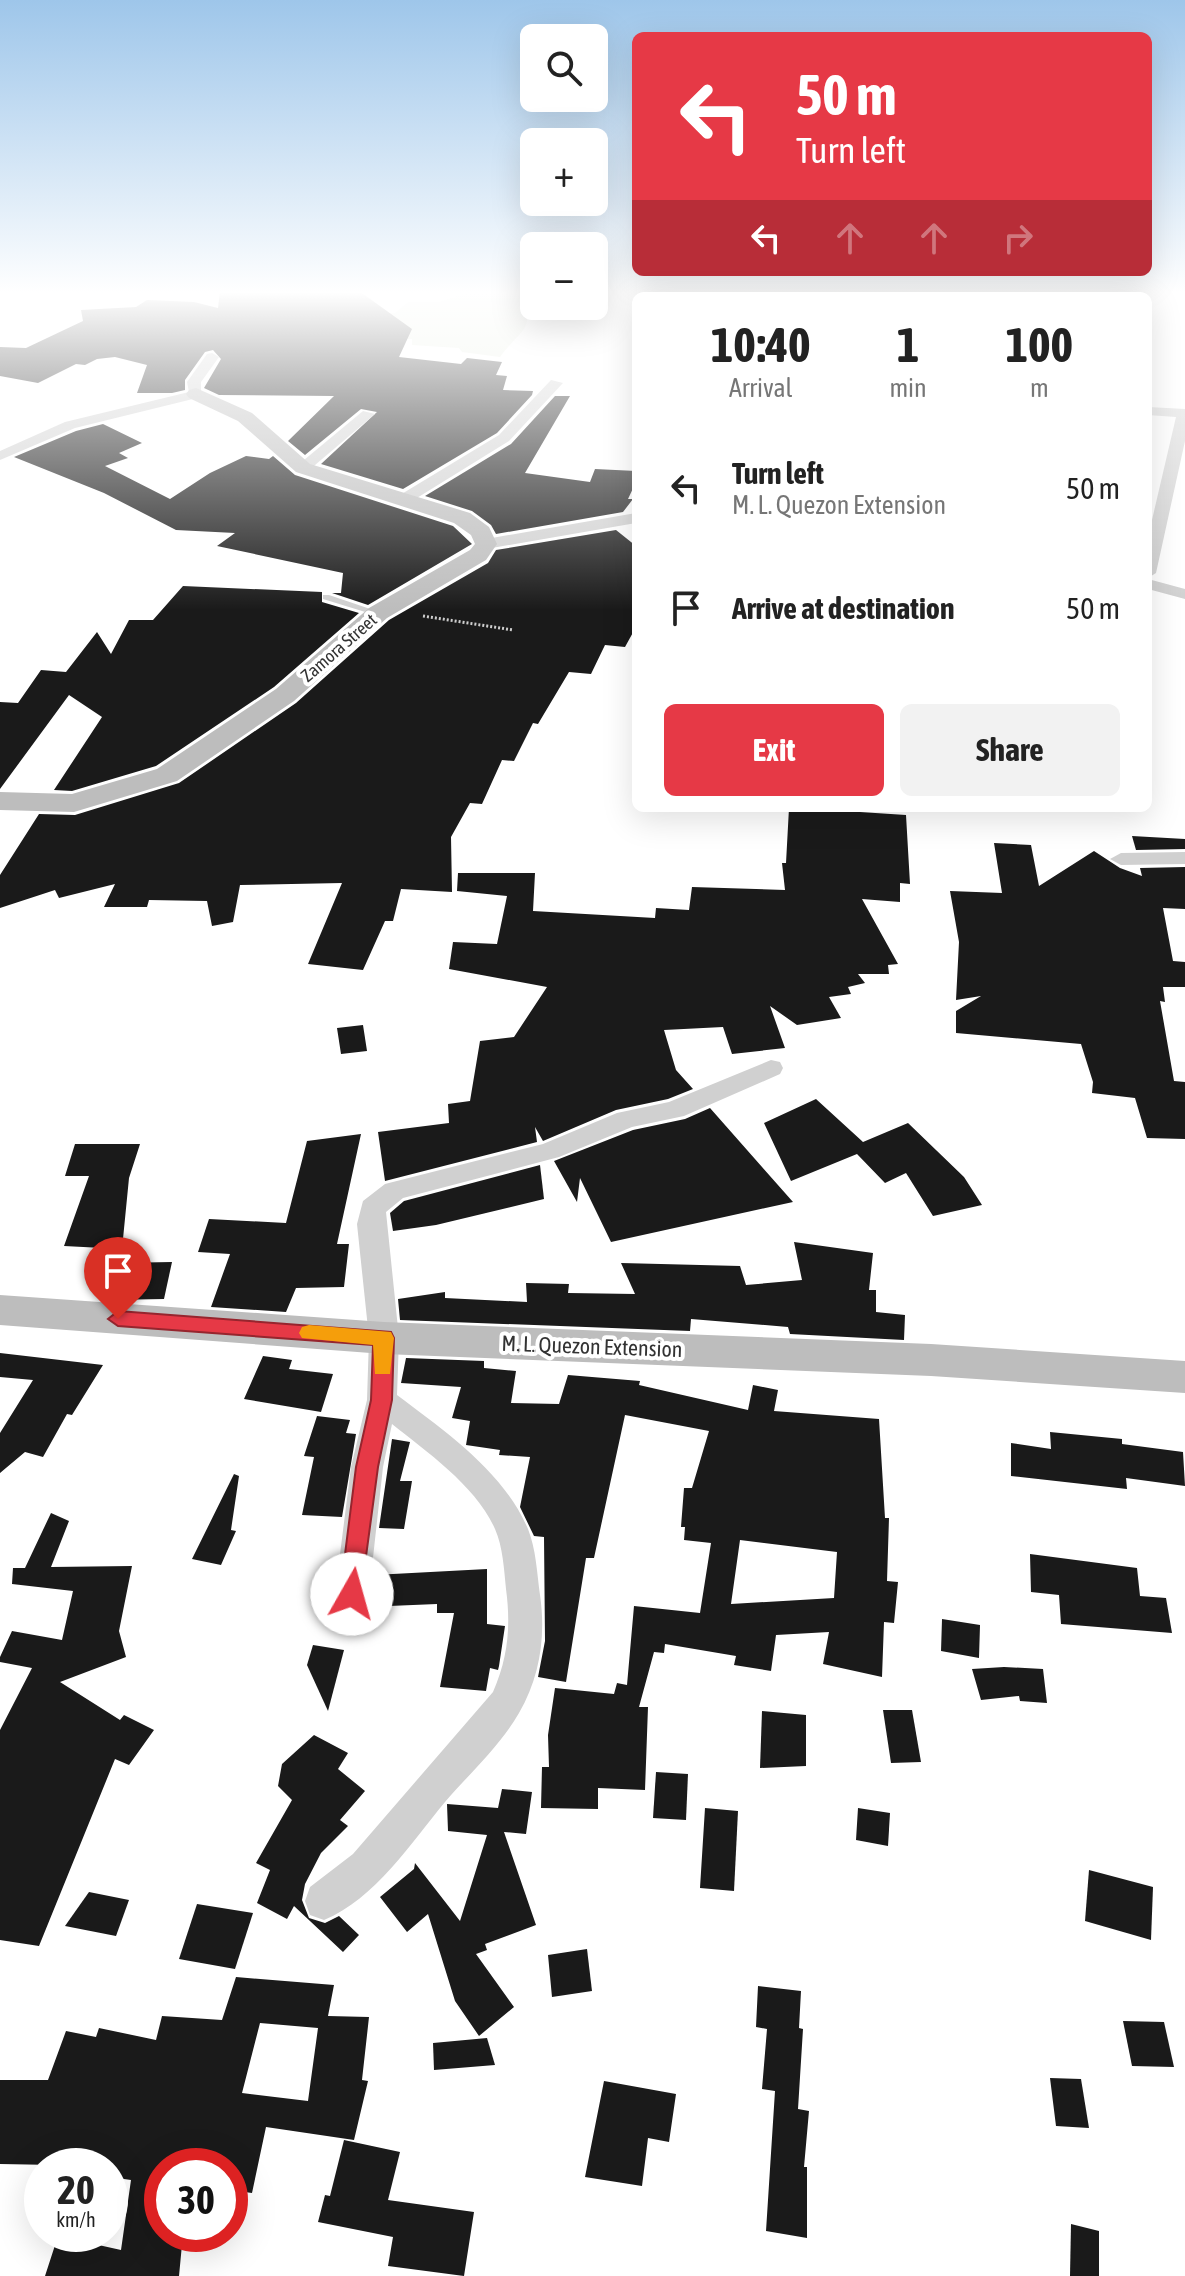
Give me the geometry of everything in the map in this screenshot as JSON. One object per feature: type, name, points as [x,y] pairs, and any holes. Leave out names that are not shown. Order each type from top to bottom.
[{"type":"street","points":[[0,456],[70,425],[183,397]]},
{"type":"street","points":[[203,397],[245,417],[303,468],[462,518],[481,532],[486,544],[632,519]]},
{"type":"street","points":[[406,498],[502,439],[528,412],[535,397]]},
{"type":"street","points":[[1152,411],[1185,413],[1152,554]]},
{"type":"street","points":[[303,468],[368,414]]},
{"type":"street","points":[[1165,492],[1185,498]]},
{"type":"street","name":"Zamora Street","points":[[0,801],[74,803],[167,775],[285,695],[378,613],[478,555],[486,544]]},
{"type":"street","points":[[1152,585],[1185,594]]},
{"type":"street","points":[[1121,859],[1185,858]]},
{"type":"street","points":[[352,1594],[367,1467],[382,1400],[384,1338],[371,1224],[373,1208],[380,1200],[419,1183],[550,1151],[626,1119],[675,1110],[771,1068]]},
{"type":"street","name":"M. L. Quezon Extension","points":[[0,1310],[384,1338],[931,1360],[1185,1377]]},
{"type":"street","points":[[324,1901],[366,1867],[506,1703],[520,1672],[529,1626],[512,1529],[483,1488],[431,1438],[382,1400]]},
{"type":"lane","points":[[326,597],[378,613]]},
{"type":"path","points":[[378,613],[459,619],[513,630]]},
{"type":"building","points":[[333,397],[530,397],[497,433],[403,489],[321,464],[377,412],[361,409],[305,455],[288,441]]},
{"type":"building","points":[[554,397],[569,397],[525,473],[590,482],[595,469],[632,471],[632,490],[628,499],[632,500],[623,512],[496,534],[491,525],[472,511],[425,496],[511,444]]},
{"type":"building","points":[[103,424],[142,443],[119,453],[128,458],[105,466],[170,499],[210,473],[246,456],[269,459],[273,456],[295,475],[453,526],[472,544],[368,605],[332,593],[341,593],[343,573],[217,546],[235,533],[176,530],[104,493],[14,457],[76,431]]},
{"type":"building","points":[[616,530],[632,543],[632,634],[625,647],[605,645],[591,674],[569,672],[538,724],[533,723],[514,761],[502,760],[482,804],[470,803],[451,837],[452,892],[401,889],[393,921],[385,921],[363,970],[308,964],[342,883],[240,885],[233,922],[212,926],[207,901],[149,900],[147,907],[104,907],[115,884],[59,898],[55,890],[0,908],[0,875],[39,814],[75,815],[179,783],[296,703],[389,620],[488,563],[496,550]]},
{"type":"building","points":[[183,586],[322,592],[322,602],[359,613],[274,687],[156,766],[72,791],[54,790],[102,717],[69,695],[0,789],[0,702],[18,703],[41,670],[66,672],[97,632],[111,654],[129,620],[153,620]]},
{"type":"building","points":[[789,812],[906,815],[910,884],[900,883],[900,902],[862,899],[898,964],[888,965],[889,974],[858,974],[865,983],[848,987],[851,994],[829,997],[841,1018],[797,1025],[770,1006],[785,1048],[732,1054],[723,1027],[664,1030],[676,1070],[693,1089],[668,1099],[616,1110],[543,1141],[535,1127],[537,1142],[385,1181],[378,1132],[449,1123],[448,1104],[470,1101],[480,1041],[514,1037],[547,987],[449,969],[453,942],[497,944],[507,896],[457,891],[458,873],[535,873],[533,911],[655,918],[656,908],[689,910],[692,887],[785,890],[782,863],[786,863]]},
{"type":"building","points":[[1132,836],[1185,839],[1185,849],[1136,850]]},
{"type":"building","points":[[994,843],[1031,845],[1039,886],[1094,851],[1120,868],[1142,876],[1140,868],[1185,867],[1185,909],[1163,908],[1173,961],[1185,962],[1185,987],[1163,987],[1165,1002],[1160,1001],[1174,1081],[1185,1082],[1185,1139],[1147,1138],[1135,1098],[1092,1093],[1093,1082],[1081,1044],[956,1033],[956,1011],[981,996],[956,1000],[959,942],[950,891],[1002,893]]},
{"type":"building","points":[[363,1025],[367,1051],[341,1054],[337,1028]]},
{"type":"building","points":[[816,1099],[863,1142],[908,1123],[964,1177],[982,1205],[933,1216],[906,1173],[885,1183],[857,1154],[791,1181],[764,1123]]},
{"type":"building","points":[[710,1108],[793,1202],[611,1242],[580,1178],[577,1202],[554,1161],[633,1130],[685,1119]]},
{"type":"building","points":[[361,1134],[337,1244],[349,1244],[344,1287],[296,1288],[286,1312],[211,1307],[230,1254],[198,1252],[209,1219],[286,1223],[307,1141]]},
{"type":"building","points":[[75,1144],[140,1144],[129,1178],[122,1249],[64,1246],[89,1176],[65,1176]]},
{"type":"building","points":[[540,1165],[544,1199],[436,1225],[393,1231],[390,1213],[404,1201]]},
{"type":"building","points":[[794,1242],[873,1253],[869,1290],[876,1290],[876,1312],[905,1315],[904,1340],[790,1334],[788,1327],[691,1319],[690,1331],[400,1320],[398,1299],[445,1292],[445,1298],[527,1302],[526,1283],[569,1284],[568,1293],[635,1294],[621,1263],[740,1266],[746,1285],[802,1280]]},
{"type":"building","points":[[172,1262],[164,1299],[108,1300],[117,1263]]},
{"type":"building","points":[[0,1353],[103,1365],[72,1415],[67,1414],[43,1457],[25,1452],[0,1473],[0,1433],[33,1380],[0,1377]]},
{"type":"building","points":[[263,1356],[292,1360],[289,1369],[333,1374],[321,1412],[244,1399]]},
{"type":"building","points":[[406,1358],[484,1361],[484,1368],[516,1371],[511,1403],[559,1404],[568,1375],[640,1381],[639,1385],[748,1410],[753,1385],[778,1390],[774,1411],[879,1419],[885,1518],[889,1518],[887,1581],[898,1582],[894,1623],[884,1622],[882,1677],[823,1664],[829,1632],[776,1635],[771,1671],[734,1665],[736,1656],[665,1644],[664,1653],[654,1652],[639,1707],[648,1707],[645,1790],[598,1788],[598,1809],[541,1808],[542,1767],[549,1767],[548,1735],[555,1688],[614,1694],[617,1683],[627,1685],[634,1606],[700,1613],[711,1543],[684,1540],[685,1527],[681,1527],[684,1488],[692,1488],[709,1431],[625,1415],[594,1558],[586,1558],[566,1682],[538,1677],[545,1641],[544,1537],[534,1536],[520,1507],[530,1457],[499,1455],[500,1450],[466,1445],[470,1421],[452,1418],[461,1387],[401,1383]],"holes":[[[740,1540],[837,1552],[834,1598],[731,1604]]]},
{"type":"building","points":[[317,1416],[350,1420],[346,1433],[356,1434],[342,1517],[302,1515],[314,1457],[304,1456]]},
{"type":"building","points":[[1050,1432],[1122,1439],[1122,1444],[1183,1452],[1185,1486],[1126,1478],[1127,1489],[1011,1476],[1011,1443],[1051,1449]]},
{"type":"building","points":[[392,1439],[410,1442],[400,1481],[412,1481],[404,1529],[379,1528]]},
{"type":"building","points":[[234,1474],[239,1476],[231,1530],[236,1531],[221,1565],[192,1559]]},
{"type":"building","points":[[51,1513],[69,1521],[51,1567],[132,1566],[119,1631],[126,1657],[60,1682],[120,1720],[124,1715],[154,1730],[129,1765],[115,1759],[39,1946],[0,1940],[0,1730],[32,1668],[0,1662],[0,1657],[12,1631],[62,1640],[73,1591],[12,1584],[13,1568],[25,1568]]},
{"type":"building","points":[[1030,1554],[1137,1568],[1140,1596],[1166,1598],[1172,1633],[1061,1624],[1059,1595],[1031,1592]]},
{"type":"building","points":[[487,1569],[487,1624],[505,1626],[498,1670],[490,1668],[486,1691],[440,1687],[454,1613],[437,1613],[437,1604],[365,1607],[372,1594],[374,1575]]},
{"type":"building","points":[[942,1619],[980,1625],[979,1658],[941,1651]]},
{"type":"building","points":[[313,1645],[344,1650],[328,1711],[307,1665]]},
{"type":"building","points":[[972,1669],[1043,1669],[1047,1703],[1020,1701],[1019,1696],[981,1700]]},
{"type":"building","points":[[883,1710],[912,1710],[921,1762],[891,1763]]},
{"type":"building","points":[[762,1711],[806,1715],[806,1766],[760,1768]]},
{"type":"building","points":[[314,1735],[348,1753],[338,1769],[365,1791],[340,1820],[348,1826],[321,1853],[305,1884],[302,1900],[309,1918],[325,1923],[339,1916],[359,1935],[343,1952],[294,1906],[287,1919],[257,1903],[270,1870],[256,1863],[292,1800],[278,1786],[282,1764]]},
{"type":"building","points":[[656,1772],[688,1774],[686,1820],[653,1818]]},
{"type":"building","points":[[502,1789],[532,1792],[526,1834],[504,1832],[536,1925],[485,1944],[487,1950],[476,1954],[514,2007],[479,2036],[455,2001],[428,1914],[407,1932],[380,1897],[414,1869],[415,1863],[460,1921],[487,1835],[448,1831],[447,1804],[498,1808]]},
{"type":"building","points":[[705,1808],[738,1811],[734,1891],[700,1888]]},
{"type":"building","points":[[858,1808],[890,1813],[888,1846],[856,1840]]},
{"type":"building","points":[[1089,1870],[1153,1887],[1151,1940],[1085,1921]]},
{"type":"building","points":[[89,1892],[129,1900],[116,1936],[65,1926]]},
{"type":"building","points":[[197,1904],[253,1913],[235,1969],[179,1959]]},
{"type":"building","points":[[587,1949],[592,1991],[552,1997],[548,1955]]},
{"type":"building","points":[[236,1977],[334,1985],[328,2016],[369,2017],[362,2080],[368,2081],[354,2140],[266,2127],[252,2193],[248,2192],[248,2148],[144,2148],[144,2252],[181,2252],[179,2276],[45,2276],[53,2252],[128,2252],[131,2180],[128,2180],[128,2148],[24,2148],[24,2164],[0,2164],[0,2080],[48,2080],[66,2031],[96,2037],[99,2028],[156,2040],[162,2016],[222,2020]],"holes":[[[260,2023],[318,2028],[308,2101],[242,2093]]]},
{"type":"building","points":[[758,1986],[801,1991],[799,2028],[803,2029],[798,2109],[809,2111],[804,2167],[807,2167],[807,2238],[766,2231],[775,2091],[762,2089],[767,2029],[756,2027]]},
{"type":"building","points":[[1123,2021],[1164,2022],[1174,2067],[1132,2066]]},
{"type":"building","points":[[487,2038],[495,2065],[434,2070],[433,2043]]},
{"type":"building","points":[[1050,2078],[1081,2079],[1089,2128],[1056,2126]]},
{"type":"building","points":[[604,2081],[676,2094],[669,2142],[648,2138],[642,2186],[585,2177]]},
{"type":"building","points":[[344,2140],[400,2152],[388,2200],[474,2212],[464,2276],[388,2266],[393,2237],[318,2222],[325,2195],[330,2196]]},
{"type":"building","points":[[1071,2224],[1099,2231],[1099,2276],[1070,2276]]},
{"type":"slow traffic","points":[[309,1333],[384,1338],[383,1368]]},
{"type":"route","points":[[118,1319],[384,1338],[382,1400],[367,1467],[352,1594]]}]
